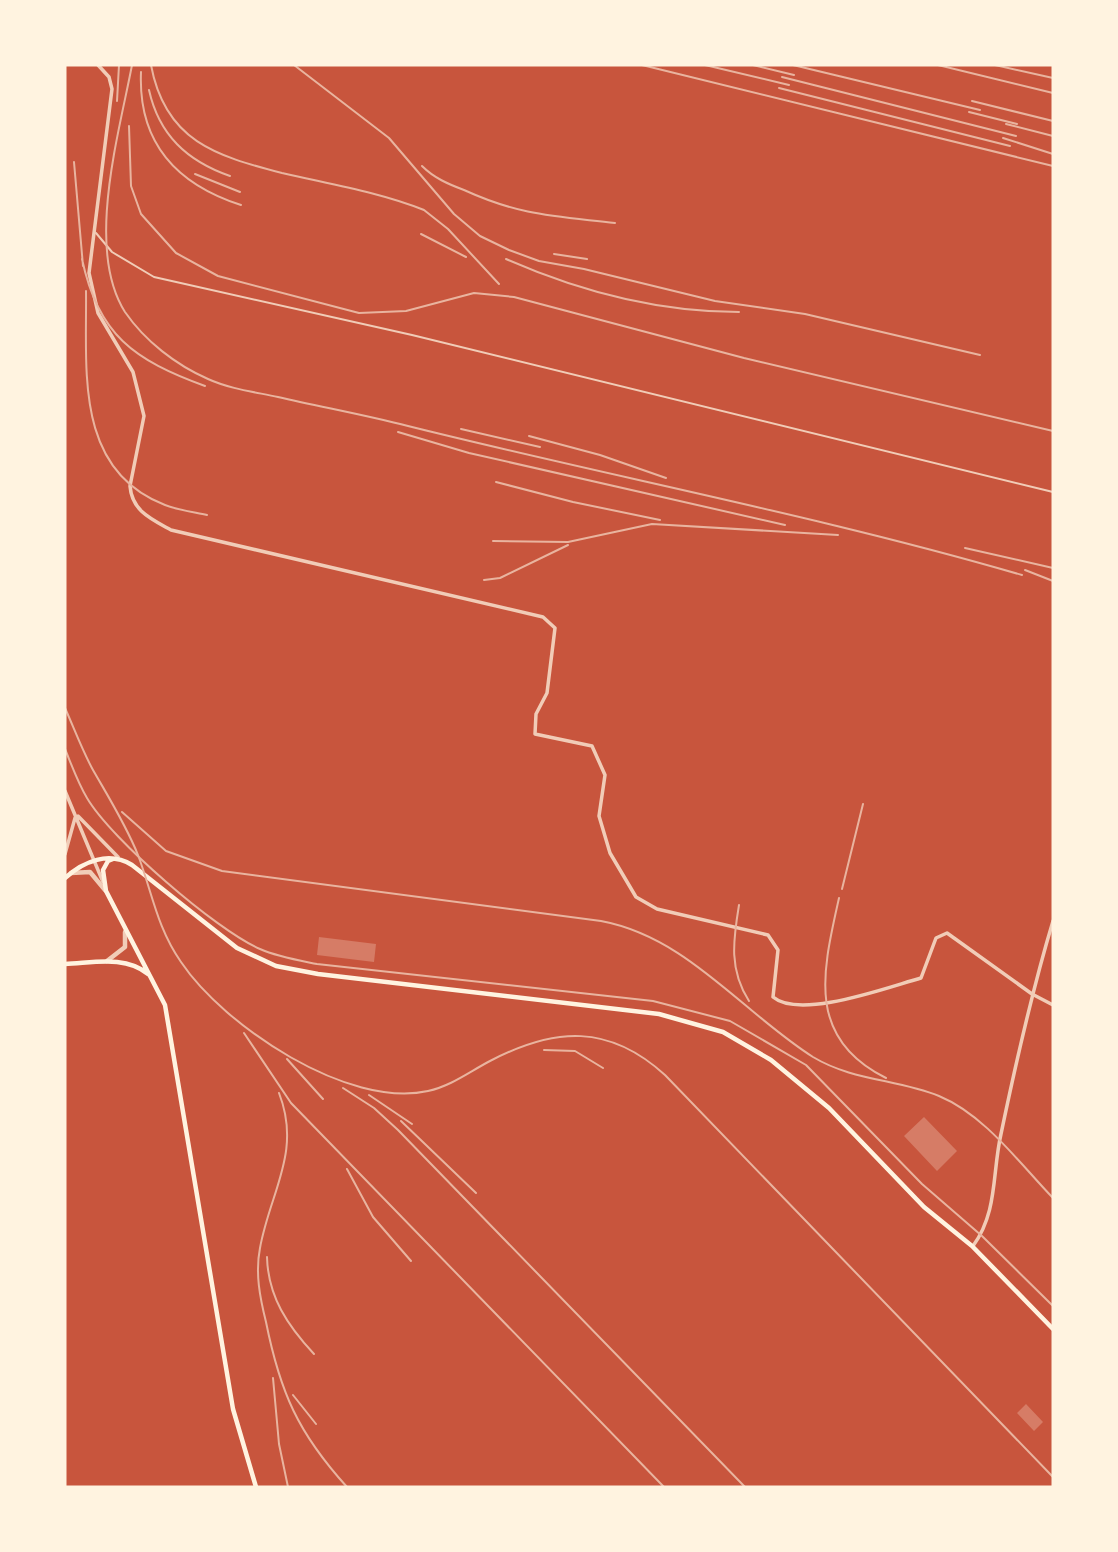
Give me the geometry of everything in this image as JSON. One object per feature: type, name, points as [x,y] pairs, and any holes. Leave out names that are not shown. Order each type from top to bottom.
[{"type":"main road","points":[[118,857],[108,861],[103,870],[106,891],[165,1005],[233,1409],[256,1487]]},
{"type":"main road","points":[[65,878],[95,860],[118,857],[132,865],[237,948],[276,966],[318,974],[659,1014],[707,1026],[738,1039],[771,1060],[829,1108],[924,1207],[972,1247],[1053,1329]]},
{"type":"main road","points":[[65,964],[128,964],[154,980]]},
{"type":"street","points":[[99,65],[110,77],[112,89],[89,273],[98,313],[133,372],[144,416],[130,486],[131,498],[141,513],[171,530],[543,617],[555,628],[547,693],[536,713],[536,734],[592,746],[605,775],[599,816],[610,853],[636,897],[657,909],[768,935],[778,950],[772,997],[782,1005],[817,1004],[921,978],[936,938],[947,933],[1032,994],[1053,1005]]},
{"type":"street","points":[[65,791],[106,891]]},
{"type":"street","points":[[65,854],[74,828],[73,809]]},
{"type":"street","points":[[73,809],[88,830],[118,857]]},
{"type":"street","points":[[71,873],[90,872],[106,891]]},
{"type":"street","points":[[972,1247],[986,1228],[993,1202],[1000,1136],[1032,994],[1053,920]]},
{"type":"street","points":[[103,963],[119,954],[124,947],[125,932]]},
{"type":"lane","points":[[93,225],[98,238],[112,252],[154,277],[412,335],[1053,492]]},
{"type":"building","points":[[319,937],[376,944],[374,962],[317,955]]},
{"type":"building","points":[[924,1117],[957,1151],[937,1171],[904,1136]]},
{"type":"building","points":[[1026,1404],[1043,1422],[1034,1431],[1017,1413]]},
{"type":"tram line","points":[[65,749],[87,798],[118,836],[192,904],[241,939],[260,949],[317,964],[653,1001],[730,1021],[806,1065],[922,1184],[982,1236],[1053,1306]]},
{"type":"railway","points":[[117,101],[119,65]]},
{"type":"railway","points":[[132,65],[109,191],[107,257],[113,286],[125,312],[152,342],[184,367],[234,388],[376,418],[793,515],[1022,575]]},
{"type":"railway","points":[[151,65],[158,91],[168,112],[181,128],[197,141],[236,160],[258,167],[372,193],[424,210],[448,229],[499,284]]},
{"type":"railway","points":[[294,65],[389,138],[454,214],[480,236],[509,250],[539,261],[584,269],[715,301],[805,314],[980,355]]},
{"type":"railway","points":[[642,65],[1053,166]]},
{"type":"railway","points":[[705,65],[789,85]]},
{"type":"railway","points":[[753,65],[794,75]]},
{"type":"railway","points":[[793,65],[980,110]]},
{"type":"railway","points":[[938,65],[1053,93]]},
{"type":"railway","points":[[995,65],[1053,78]]},
{"type":"railway","points":[[141,72],[146,119],[154,139],[166,157],[198,185],[241,205]]},
{"type":"railway","points":[[782,77],[1016,136]]},
{"type":"railway","points":[[779,88],[1010,146]]},
{"type":"railway","points":[[149,90],[160,120],[177,144],[201,163],[230,176]]},
{"type":"railway","points":[[972,101],[1053,121]]},
{"type":"railway","points":[[969,112],[1017,124]]},
{"type":"railway","points":[[1006,124],[1053,136]]},
{"type":"railway","points":[[129,126],[131,186],[141,214],[176,253],[218,276],[359,313],[406,311],[474,293],[514,297],[744,358],[1053,431]]},
{"type":"railway","points":[[1003,138],[1053,154]]},
{"type":"railway","points":[[74,162],[83,266]]},
{"type":"railway","points":[[422,166],[447,183],[503,205],[538,214],[615,223]]},
{"type":"railway","points":[[195,174],[240,192]]},
{"type":"railway","points":[[421,234],[466,257]]},
{"type":"railway","points":[[554,254],[587,259]]},
{"type":"railway","points":[[82,259],[98,307],[109,326],[123,341],[158,366],[205,386]]},
{"type":"railway","points":[[506,259],[563,281],[620,298],[679,308],[739,312]]},
{"type":"railway","points":[[86,291],[87,384],[100,443],[114,468],[136,489],[165,505],[207,515]]},
{"type":"railway","points":[[461,429],[540,447]]},
{"type":"railway","points":[[398,432],[469,453],[785,525]]},
{"type":"railway","points":[[529,436],[600,455],[666,478]]},
{"type":"railway","points":[[496,482],[573,502],[660,520]]},
{"type":"railway","points":[[493,541],[568,542],[652,524],[838,535]]},
{"type":"railway","points":[[484,580],[500,578],[568,545]]},
{"type":"railway","points":[[965,548],[1053,568]]},
{"type":"railway","points":[[1025,570],[1053,581]]},
{"type":"railway","points":[[65,708],[89,762],[133,844],[166,936],[181,962],[226,1012],[257,1036],[326,1075],[362,1087],[396,1093],[436,1089],[514,1050],[559,1037],[602,1039],[644,1058],[665,1075],[1053,1477]]},
{"type":"railway","points":[[842,889],[863,804]]},
{"type":"railway","points":[[122,812],[166,851],[222,871],[601,921],[632,930],[687,959],[813,1057],[844,1071],[923,1090],[956,1104],[1001,1141],[1053,1198]]},
{"type":"railway","points":[[839,898],[825,976],[826,1000],[831,1022],[842,1043],[860,1062],[886,1078]]},
{"type":"railway","points":[[739,905],[735,931],[735,966],[749,1001]]},
{"type":"railway","points":[[244,1033],[291,1103],[664,1487]]},
{"type":"railway","points":[[544,1050],[575,1051],[603,1068]]},
{"type":"railway","points":[[287,1059],[323,1099]]},
{"type":"railway","points":[[343,1088],[374,1108],[398,1130],[745,1487]]},
{"type":"railway","points":[[279,1093],[285,1114],[286,1153],[260,1248],[260,1295],[271,1347],[293,1410],[316,1448],[347,1487]]},
{"type":"railway","points":[[369,1095],[412,1124]]},
{"type":"railway","points":[[401,1121],[476,1193]]},
{"type":"railway","points":[[347,1169],[373,1217],[411,1261]]},
{"type":"railway","points":[[267,1257],[275,1298],[288,1322],[314,1354]]},
{"type":"railway","points":[[273,1378],[279,1444],[288,1487]]},
{"type":"railway","points":[[293,1395],[316,1424]]}]
